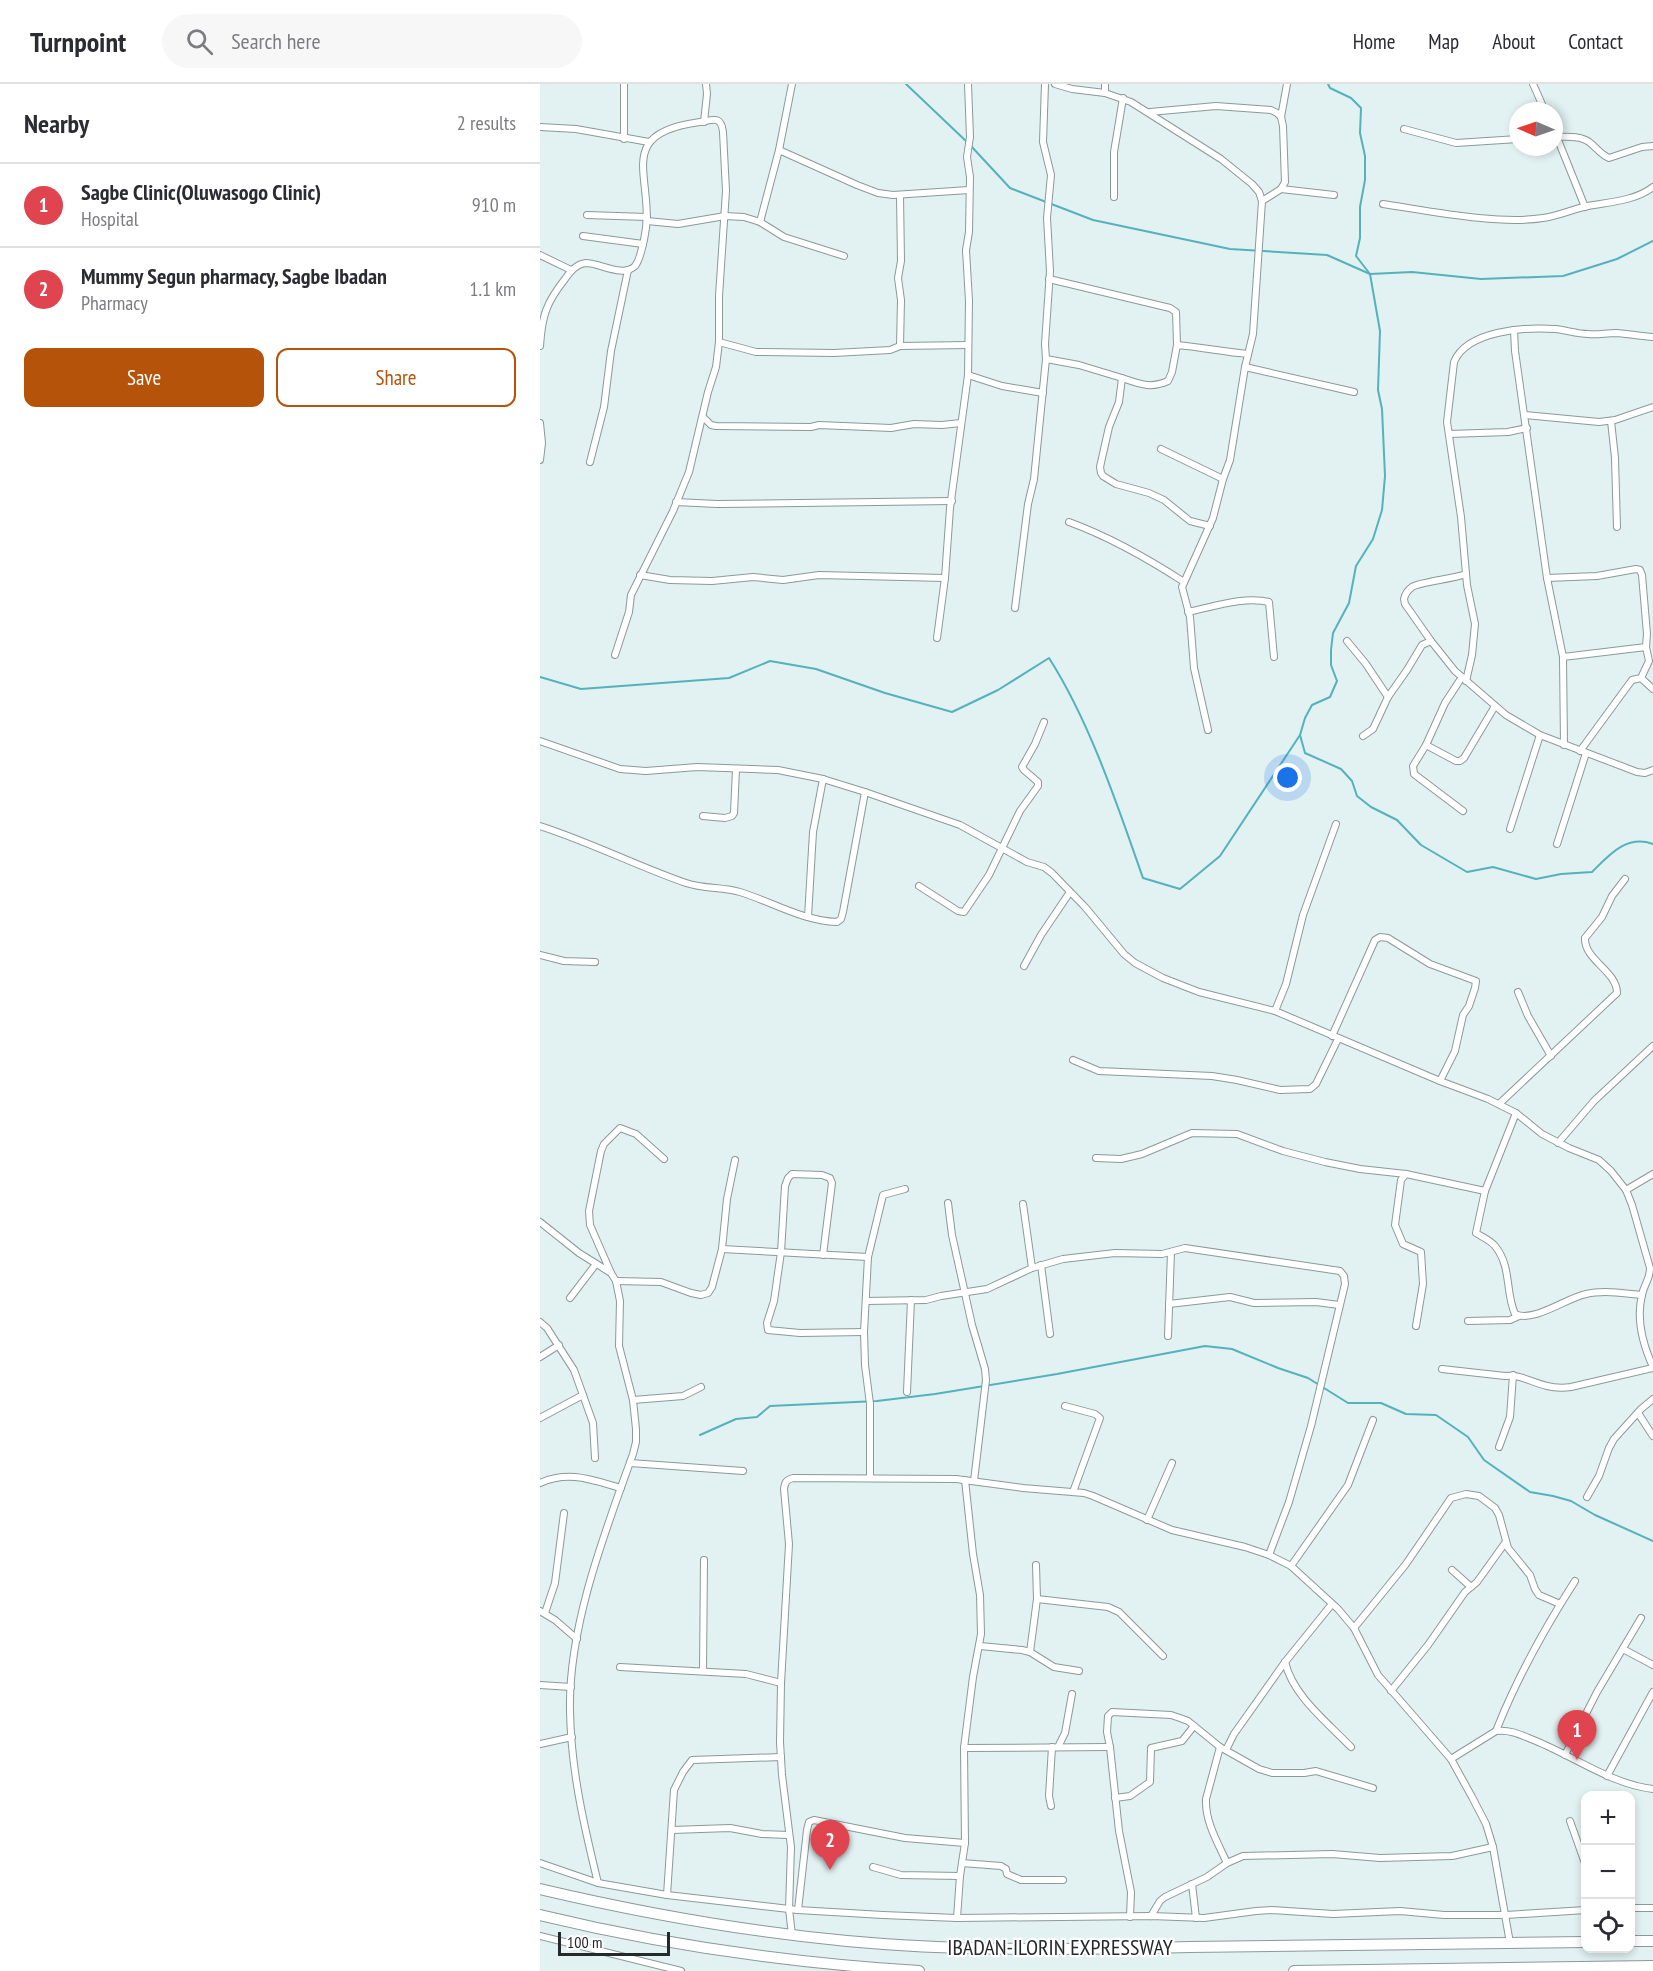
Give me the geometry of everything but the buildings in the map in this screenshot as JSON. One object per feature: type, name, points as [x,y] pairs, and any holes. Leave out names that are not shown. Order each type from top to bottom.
[{"type":"highway","name":"IBADAN-ILORIN EXPRESSWAY","points":[[540,1889],[665,1916],[792,1935],[912,1946],[1027,1949],[1581,1942]]},
{"type":"highway","name":"IBADAN-ILORIN EXPRESSWAY","points":[[540,1915],[663,1940],[766,1957],[919,1971]]},
{"type":"highway","points":[[1635,1941],[1653,1941]]},
{"type":"highway","points":[[1294,1971],[1653,1966]]},
{"type":"street","points":[[624,84],[624,139]]},
{"type":"street","points":[[704,122],[706,84]]},
{"type":"street","points":[[760,222],[779,150],[792,84]]},
{"type":"street","points":[[937,638],[968,375],[969,302],[966,250],[969,232],[967,157],[970,137],[968,84]]},
{"type":"street","points":[[1015,608],[1028,504],[1034,479],[1046,359],[1049,279],[1047,218],[1051,175],[1043,142],[1045,84]]},
{"type":"street","points":[[1054,84],[1123,98],[1149,112],[1221,159],[1252,184],[1259,192],[1262,201],[1253,334],[1245,367],[1230,460],[1210,526],[1184,582],[1183,595],[1188,612],[1194,668],[1208,730]]},
{"type":"street","points":[[1105,93],[1106,84]]},
{"type":"street","points":[[1262,201],[1284,185],[1281,117],[1287,84]]},
{"type":"street","points":[[1533,84],[1541,102]]},
{"type":"street","points":[[1114,197],[1114,152],[1123,98]]},
{"type":"street","points":[[1149,112],[1216,106],[1271,110],[1281,117]]},
{"type":"street","points":[[540,346],[541,322],[549,299],[572,270],[585,263],[628,270],[634,267],[638,260],[644,244],[647,219],[644,152],[654,135],[665,130],[715,120],[722,124],[726,216],[719,296],[720,342],[716,367],[689,472],[631,595],[629,612],[615,655]]},
{"type":"street","points":[[540,127],[576,129],[649,142]]},
{"type":"street","points":[[1404,129],[1456,143],[1509,140]]},
{"type":"street","points":[[1563,137],[1586,140],[1604,156],[1610,158],[1634,149],[1653,146]]},
{"type":"street","points":[[779,150],[878,192],[900,195],[969,190]]},
{"type":"street","points":[[1563,154],[1585,207]]},
{"type":"street","points":[[1383,204],[1486,218],[1527,219],[1561,214],[1637,196],[1653,187]]},
{"type":"street","points":[[1281,189],[1335,195]]},
{"type":"street","points":[[900,195],[901,261],[898,278],[901,300],[900,346]]},
{"type":"street","points":[[587,215],[647,219],[678,224],[726,216],[744,217],[760,222],[784,237],[844,256]]},
{"type":"street","points":[[583,236],[644,244]]},
{"type":"street","points":[[540,255],[572,270]]},
{"type":"street","points":[[590,462],[604,407],[611,351],[628,270]]},
{"type":"street","points":[[1046,359],[1079,365],[1148,386],[1158,386],[1168,381],[1177,345],[1176,312],[1170,308],[1049,279]]},
{"type":"street","points":[[1463,811],[1414,774],[1413,766],[1426,745],[1445,703],[1464,679],[1472,655],[1475,624],[1466,574],[1447,413],[1454,362],[1462,350],[1487,336],[1514,330],[1553,328],[1587,334],[1617,333],[1653,337]]},
{"type":"street","points":[[1514,330],[1547,578],[1563,657],[1564,745]]},
{"type":"street","points":[[720,342],[749,351],[834,353],[890,350],[900,346],[968,345]]},
{"type":"street","points":[[1177,345],[1248,354]]},
{"type":"street","points":[[1245,367],[1354,392]]},
{"type":"street","points":[[968,375],[1002,386],[1042,393]]},
{"type":"street","points":[[1122,378],[1119,402],[1109,427],[1101,473],[1120,486],[1144,491],[1164,500],[1190,520],[1210,526]]},
{"type":"street","points":[[1525,415],[1599,422],[1653,407]]},
{"type":"street","points":[[703,417],[711,425],[716,426],[811,427],[819,425],[891,428],[914,424],[961,423]]},
{"type":"street","points":[[1611,420],[1615,458],[1617,527]]},
{"type":"street","points":[[540,423],[542,443],[540,460]]},
{"type":"street","points":[[1449,434],[1527,429]]},
{"type":"street","points":[[1161,449],[1223,479]]},
{"type":"street","points":[[676,502],[717,504],[952,501]]},
{"type":"street","points":[[1069,522],[1089,529],[1144,556],[1184,582]]},
{"type":"street","points":[[1547,578],[1598,576],[1640,570],[1648,661],[1641,678]]},
{"type":"street","points":[[1466,574],[1448,580],[1418,584],[1411,587],[1405,595],[1406,604],[1431,641],[1464,679],[1494,706],[1540,735],[1637,772],[1645,773],[1653,770]]},
{"type":"street","points":[[640,575],[670,580],[712,581],[753,577],[783,580],[819,575],[945,578]]},
{"type":"street","points":[[1188,612],[1235,603],[1261,600],[1269,602],[1274,657]]},
{"type":"street","points":[[1347,641],[1388,697]]},
{"type":"street","points":[[1363,736],[1372,729],[1388,697],[1422,645],[1431,641]]},
{"type":"street","points":[[1563,657],[1646,647]]},
{"type":"street","points":[[1641,678],[1653,689]]},
{"type":"street","points":[[1557,844],[1583,752],[1632,680],[1641,678]]},
{"type":"street","points":[[1426,745],[1460,761],[1464,758],[1494,706]]},
{"type":"street","points":[[919,886],[963,912],[989,874],[1020,811],[1038,786],[1038,782],[1022,767],[1044,722]]},
{"type":"street","points":[[1510,829],[1540,735]]},
{"type":"street","points":[[540,741],[620,770],[646,771],[697,767],[778,770],[823,779],[960,825],[1027,862],[1044,867],[1104,928],[1124,954],[1135,963],[1163,978],[1199,992],[1275,1011],[1499,1104],[1516,1113],[1542,1134],[1558,1143],[1599,1160],[1611,1170],[1626,1190],[1646,1251],[1650,1277],[1642,1295],[1641,1333],[1653,1368],[1571,1387],[1557,1388],[1513,1375],[1442,1368]]},
{"type":"street","points":[[703,816],[726,818],[732,816],[736,769]]},
{"type":"street","points":[[808,917],[813,832],[823,779]]},
{"type":"street","points":[[540,826],[687,883],[706,888],[738,891],[808,917],[837,922],[841,919],[865,792]]},
{"type":"street","points":[[1275,1011],[1286,984],[1303,915],[1336,824]]},
{"type":"street","points":[[1499,1104],[1617,993],[1615,983],[1586,948],[1585,938],[1602,917],[1612,896],[1624,879]]},
{"type":"street","points":[[1024,966],[1045,928],[1070,892]]},
{"type":"street","points":[[1073,1060],[1099,1071],[1212,1076],[1280,1090],[1310,1089],[1316,1084],[1374,939],[1380,937],[1388,938],[1430,964],[1476,981],[1469,1006],[1463,1015],[1455,1051],[1440,1081]]},
{"type":"street","points":[[540,955],[564,961],[595,962]]},
{"type":"street","points":[[1518,992],[1528,1016],[1551,1056]]},
{"type":"street","points":[[1558,1143],[1598,1096],[1653,1046]]},
{"type":"street","points":[[1516,1113],[1485,1191],[1476,1233],[1490,1241],[1501,1255],[1508,1276],[1513,1309],[1519,1316]]},
{"type":"street","points":[[598,1882],[577,1794],[570,1710],[571,1687],[577,1639],[592,1575],[636,1442],[633,1400],[618,1346],[620,1301],[616,1281],[590,1225],[589,1211],[600,1151],[620,1128],[636,1134],[664,1159]]},
{"type":"street","points":[[1096,1158],[1121,1159],[1142,1154],[1192,1133],[1237,1134],[1283,1151],[1325,1162],[1406,1174],[1485,1191]]},
{"type":"street","points":[[616,1281],[661,1282],[691,1293],[708,1293],[712,1287],[722,1249],[727,1199],[735,1160]]},
{"type":"street","points":[[823,1255],[830,1178],[822,1175],[792,1174],[785,1186],[781,1252],[774,1301],[767,1323],[768,1330],[800,1333],[864,1332]]},
{"type":"street","points":[[1406,1174],[1401,1180],[1395,1225],[1403,1244],[1421,1252],[1423,1284],[1416,1326]]},
{"type":"street","points":[[1626,1190],[1653,1174]]},
{"type":"street","points":[[870,1478],[870,1404],[864,1332],[868,1257],[883,1195],[905,1189]]},
{"type":"street","points":[[948,1203],[952,1235],[986,1380],[974,1481]]},
{"type":"street","points":[[1023,1204],[1032,1268]]},
{"type":"street","points":[[540,1222],[579,1253],[611,1273]]},
{"type":"street","points":[[1646,1251],[1653,1246]]},
{"type":"street","points":[[866,1301],[926,1300],[966,1293],[997,1286],[1032,1268],[1063,1259],[1098,1254],[1155,1255],[1185,1248],[1340,1271],[1344,1276],[1345,1284],[1311,1426],[1289,1502],[1269,1555]]},
{"type":"street","points":[[722,1249],[868,1257]]},
{"type":"street","points":[[1168,1336],[1171,1252]]},
{"type":"street","points":[[570,1298],[596,1264]]},
{"type":"street","points":[[1041,1265],[1050,1334]]},
{"type":"street","points":[[1468,1321],[1510,1320],[1548,1310],[1586,1293],[1642,1295]]},
{"type":"street","points":[[1169,1304],[1230,1297],[1254,1304],[1316,1302],[1339,1305]]},
{"type":"street","points":[[907,1392],[911,1300]]},
{"type":"street","points":[[540,1322],[547,1328],[574,1370],[593,1423],[595,1458]]},
{"type":"street","points":[[540,1357],[559,1346]]},
{"type":"street","points":[[1499,1447],[1510,1417],[1513,1375]]},
{"type":"street","points":[[633,1400],[683,1396],[701,1387]]},
{"type":"street","points":[[540,1418],[583,1395]]},
{"type":"street","points":[[1587,1497],[1599,1476],[1609,1448],[1638,1413],[1653,1399]]},
{"type":"street","points":[[1065,1406],[1095,1414],[1101,1418],[1073,1492]]},
{"type":"street","points":[[1638,1413],[1653,1436]]},
{"type":"street","points":[[1291,1566],[1348,1485],[1373,1420]]},
{"type":"street","points":[[630,1463],[743,1471]]},
{"type":"street","points":[[1147,1520],[1172,1463]]},
{"type":"street","points":[[540,1483],[557,1476],[579,1477],[621,1488]]},
{"type":"street","points":[[792,1935],[789,1909],[791,1870],[789,1835],[781,1757],[781,1683],[789,1544],[785,1482],[793,1478],[870,1478],[965,1480],[1093,1496],[1172,1530],[1245,1547],[1291,1566],[1354,1628],[1378,1674],[1451,1759],[1486,1824],[1493,1847],[1510,1943]]},
{"type":"street","points":[[957,1918],[965,1843],[964,1749],[981,1634],[980,1595],[965,1480]]},
{"type":"street","points":[[1354,1628],[1406,1564],[1451,1498],[1467,1494],[1479,1496],[1495,1508],[1506,1544],[1530,1575],[1534,1589],[1539,1595],[1560,1604]]},
{"type":"street","points":[[564,1513],[555,1583],[543,1612],[577,1639]]},
{"type":"street","points":[[1391,1691],[1428,1645],[1465,1592],[1477,1582],[1506,1544]]},
{"type":"street","points":[[703,1671],[704,1560]]},
{"type":"street","points":[[1030,1652],[1037,1599],[1036,1565]]},
{"type":"street","points":[[1452,1570],[1472,1587]]},
{"type":"street","points":[[1496,1731],[1532,1652],[1575,1581]]},
{"type":"street","points":[[1037,1599],[1108,1607],[1119,1612],[1163,1656]]},
{"type":"street","points":[[1227,1863],[1209,1822],[1206,1808],[1206,1799],[1223,1748],[1285,1662],[1332,1604]]},
{"type":"street","points":[[1565,1755],[1597,1692],[1641,1618]]},
{"type":"street","points":[[980,1646],[1030,1652],[1054,1667],[1080,1671]]},
{"type":"street","points":[[1623,1649],[1653,1665]]},
{"type":"street","points":[[1285,1662],[1291,1680],[1304,1698],[1351,1747]]},
{"type":"street","points":[[620,1667],[757,1676],[781,1683]]},
{"type":"street","points":[[540,1685],[571,1687]]},
{"type":"street","points":[[1607,1776],[1653,1692]]},
{"type":"street","points":[[1051,1806],[1049,1796],[1055,1747],[1065,1733],[1072,1694]]},
{"type":"street","points":[[1131,1917],[1131,1892],[1119,1831],[1107,1732],[1108,1716],[1112,1712],[1171,1715],[1188,1721],[1223,1748],[1259,1769],[1272,1773],[1316,1772],[1373,1788]]},
{"type":"street","points":[[1115,1798],[1131,1796],[1150,1782],[1151,1748],[1182,1740],[1194,1726]]},
{"type":"street","points":[[1451,1759],[1496,1731],[1504,1730],[1514,1732],[1607,1776],[1653,1789]]},
{"type":"street","points":[[540,1744],[572,1737]]},
{"type":"street","points":[[964,1749],[1110,1747]]},
{"type":"street","points":[[667,1895],[674,1790],[692,1760],[781,1757]]},
{"type":"street","points":[[798,1910],[809,1822],[814,1820],[905,1838],[965,1843]]},
{"type":"street","points":[[1570,1821],[1581,1852]]},
{"type":"street","points":[[672,1830],[730,1828],[762,1834],[789,1835]]},
{"type":"street","points":[[1151,1916],[1165,1896],[1214,1873],[1227,1863],[1243,1856],[1332,1854],[1380,1858],[1452,1856],[1493,1847]]},
{"type":"street","points":[[540,1863],[598,1882],[667,1895],[798,1910],[957,1918],[1151,1916],[1196,1918],[1272,1910],[1314,1914],[1400,1911],[1444,1915],[1506,1915],[1581,1910]]},
{"type":"street","points":[[962,1863],[1001,1866],[1008,1874],[1021,1880],[1063,1880]]},
{"type":"street","points":[[873,1867],[901,1875],[960,1876]]},
{"type":"street","points":[[1192,1884],[1196,1918]]},
{"type":"street","points":[[1635,1908],[1653,1908]]},
{"type":"street","points":[[540,1936],[678,1971]]},
{"type":"waterway","points":[[906,84],[967,142]]},
{"type":"waterway","points":[[1328,84],[1330,88],[1351,98],[1361,108],[1360,133],[1365,156],[1365,180],[1360,207],[1360,238],[1356,256],[1370,274],[1380,331],[1378,390],[1382,409],[1385,476],[1382,510],[1373,539],[1356,566],[1349,603],[1333,633],[1331,665],[1337,681],[1330,697],[1312,705],[1305,718],[1300,735],[1305,753],[1341,769],[1352,781],[1357,796],[1371,807],[1397,820],[1421,845],[1467,872],[1493,867],[1536,879],[1561,874],[1592,872],[1612,853],[1627,844],[1635,842],[1653,844]]},
{"type":"waterway","points":[[971,146],[1010,188],[1093,220],[1230,249],[1327,255],[1370,274],[1412,272],[1481,279],[1563,276],[1617,259],[1653,241]]},
{"type":"waterway","points":[[540,677],[581,689],[729,678],[770,661],[816,669],[885,693],[952,712],[998,690],[1049,658],[1090,737],[1143,878],[1180,889],[1220,856],[1300,735]]},
{"type":"waterway","points":[[700,1435],[736,1419],[757,1417],[770,1406],[877,1401],[935,1394],[1205,1346],[1232,1349],[1308,1378],[1348,1403],[1381,1403],[1406,1414],[1436,1415],[1468,1437],[1484,1460],[1530,1492],[1571,1501],[1595,1515],[1653,1541]]},
{"type":"place","name":"Sagbe Clinic(Oluwasogo Clinic)","points":[[1577,1760]]},
{"type":"place","name":"Mummy Segun pharmacy, Sagbe Ibadan","points":[[830,1870]]}]
